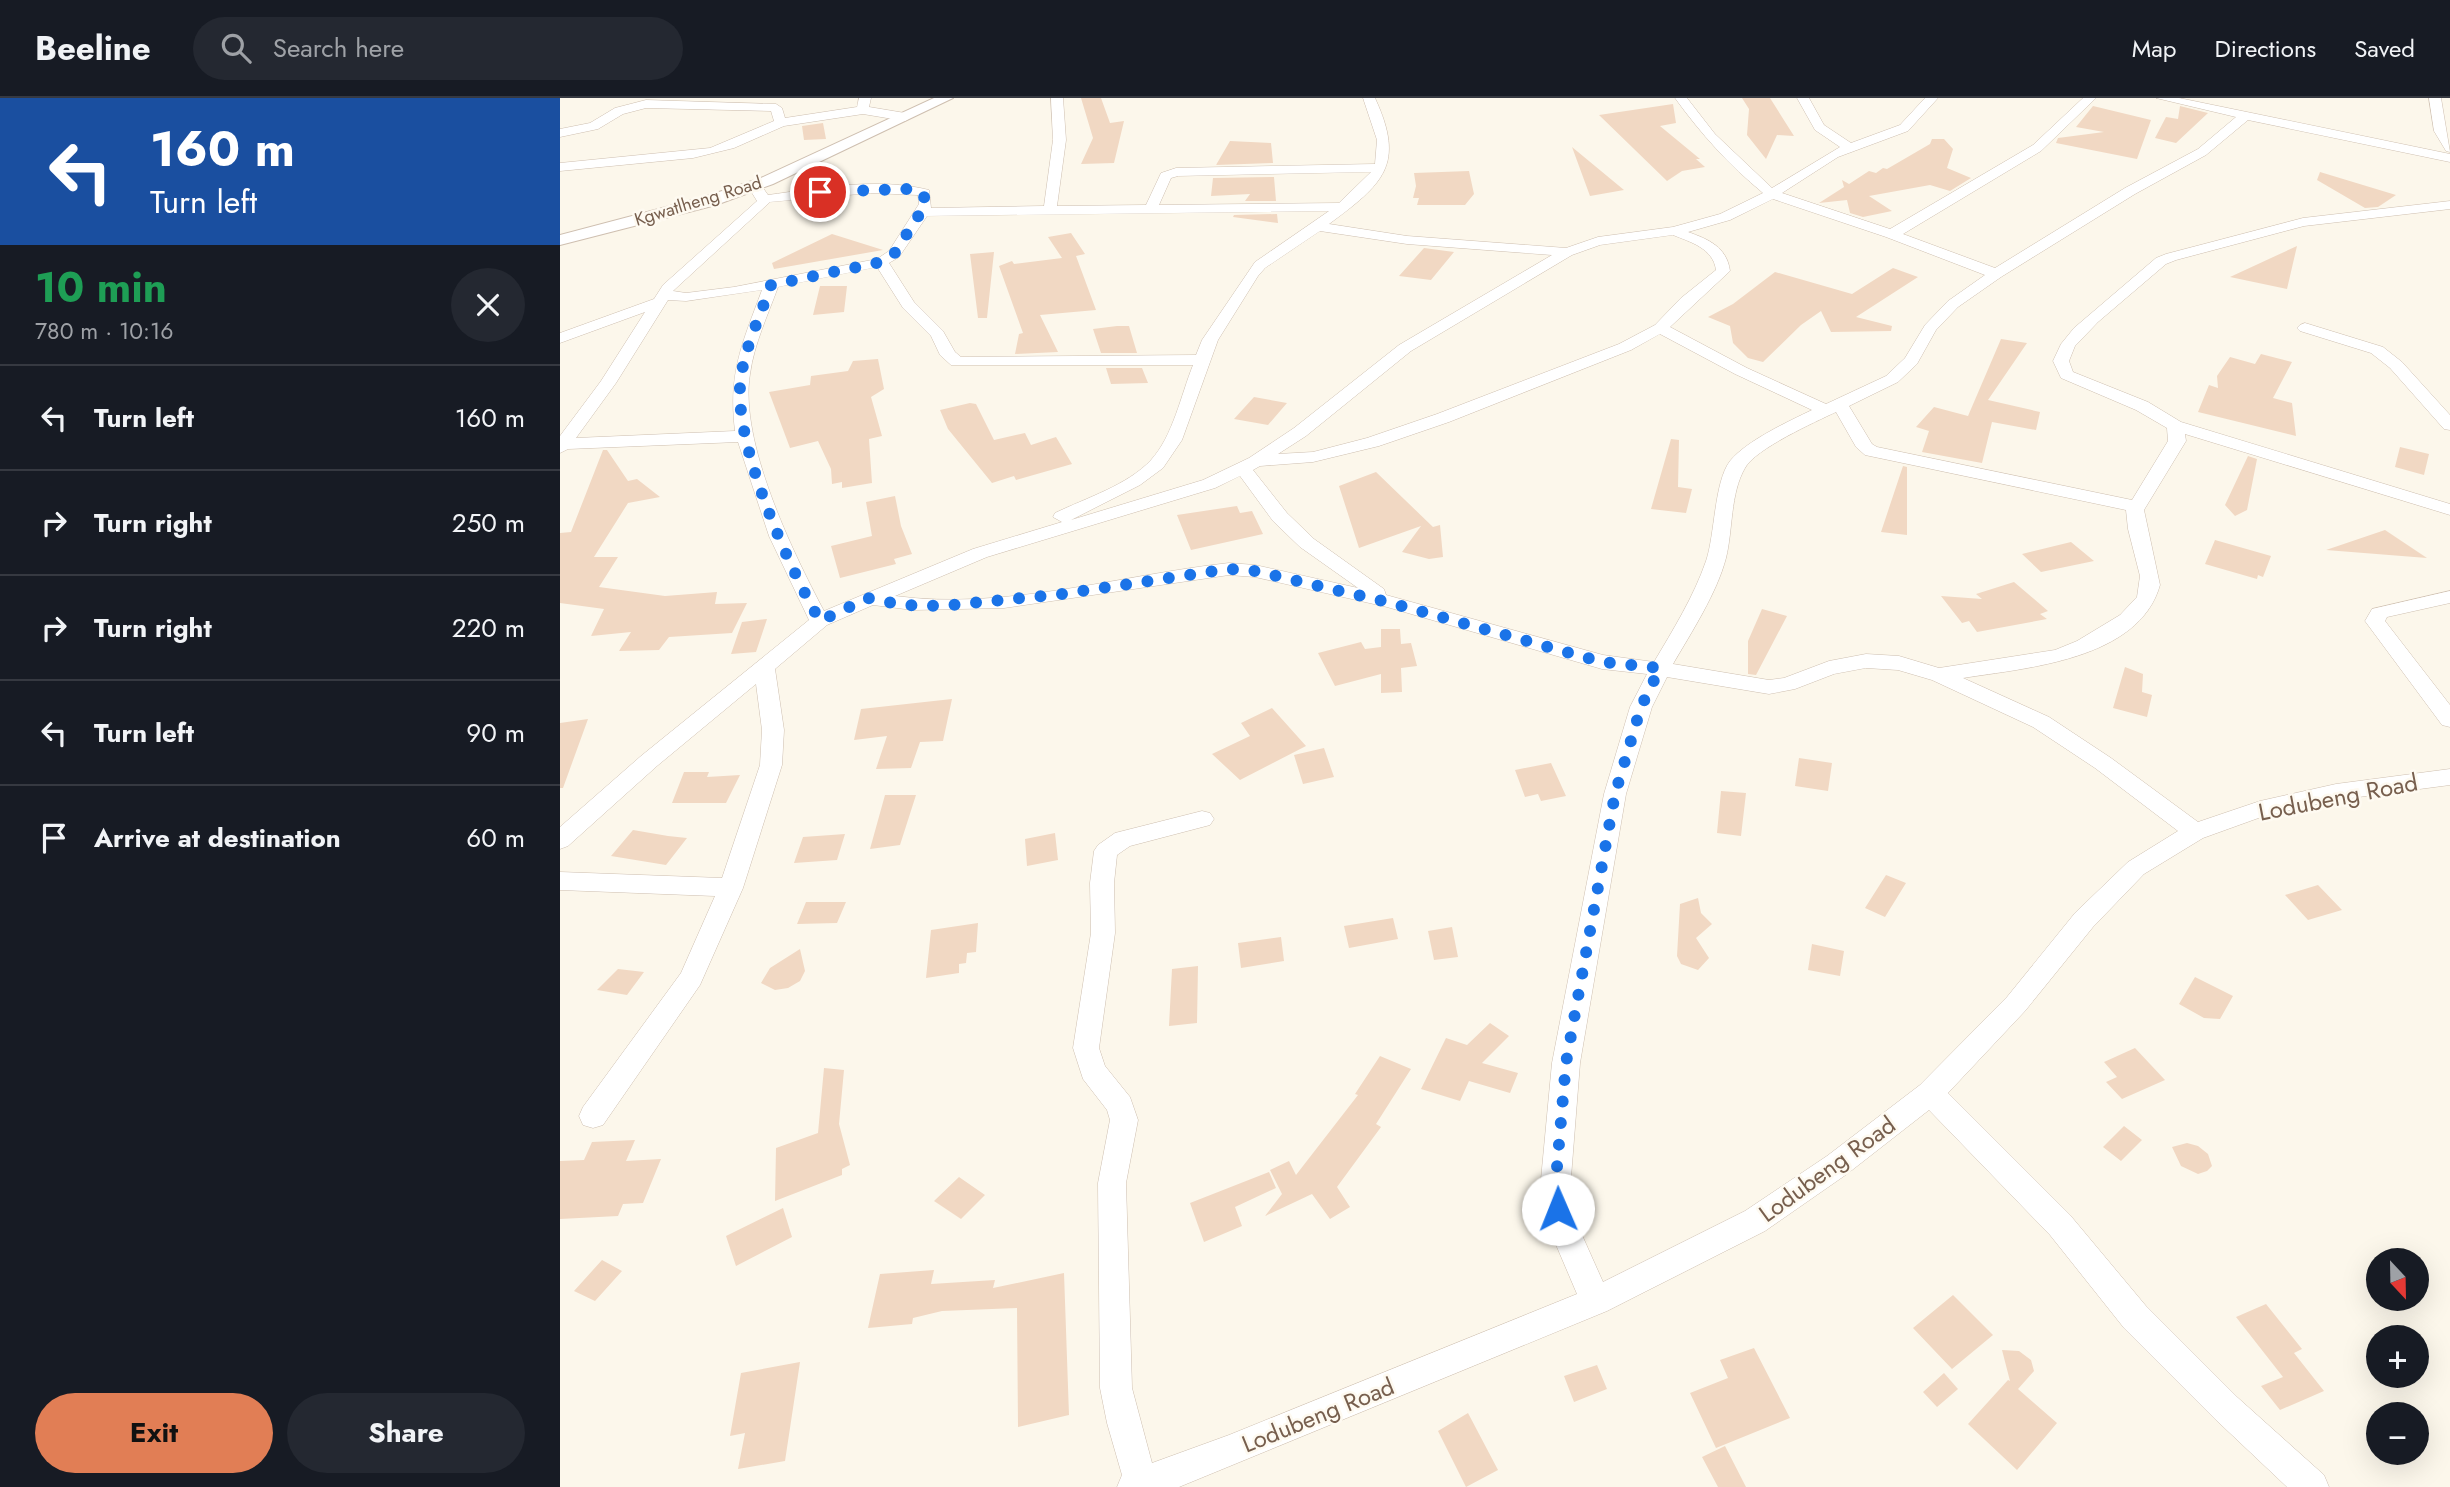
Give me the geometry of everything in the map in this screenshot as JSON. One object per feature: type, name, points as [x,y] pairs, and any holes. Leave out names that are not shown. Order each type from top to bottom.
[{"type":"street","name":"Kgwatlheng Road","points":[[560,240],[709,201],[754,185],[946,98]]},
{"type":"street","points":[[1050,210],[1060,150],[1061,128],[1057,98]]},
{"type":"street","points":[[1031,536],[1134,481],[1157,464],[1173,440],[1210,340],[1252,274],[1260,265],[1341,207],[1381,168],[1385,153],[1377,115],[1369,98]]},
{"type":"street","points":[[1681,98],[1711,137],[1744,171],[1772,194],[1891,234],[1996,274]]},
{"type":"street","points":[[1803,98],[1819,127],[1849,148]]},
{"type":"street","points":[[560,840],[649,761],[820,621],[868,598],[980,553],[1209,484],[1249,465],[1300,432],[1387,360],[1567,252],[1598,241],[1674,230],[1725,217],[1754,205],[1798,175],[1849,148],[1904,128],[1933,98]]},
{"type":"street","points":[[1891,234],[2037,148],[2090,98]]},
{"type":"street","points":[[2162,98],[2245,117],[2449,156],[2436,118],[2435,98]]},
{"type":"street","points":[[560,133],[594,126],[619,111],[646,104],[776,103],[782,122]]},
{"type":"street","points":[[560,167],[643,161],[703,152],[733,143],[782,122],[864,104],[905,117]]},
{"type":"street","points":[[1596,1301],[1558,1209],[1555,1190],[1566,1063],[1615,794],[1641,707],[1689,619],[1716,560],[1727,497],[1737,464],[1780,432],[1874,388],[1902,371],[1938,320],[1954,304],[1996,274],[2130,191],[2202,152],[2245,117]]},
{"type":"street","points":[[1151,208],[1166,176],[1176,172],[1381,168]]},
{"type":"street","points":[[754,185],[765,199]]},
{"type":"street","points":[[560,338],[661,298],[686,298],[771,285],[881,262],[894,254],[923,212],[926,204],[923,193],[910,189],[820,192],[765,199],[757,209],[708,250],[661,298],[608,383],[561,445]]},
{"type":"street","points":[[2450,205],[2303,222],[2182,253],[2161,261],[2078,332],[2062,356],[2062,368],[2076,380],[2142,406],[2175,426],[2450,510]]},
{"type":"street","points":[[923,212],[1341,207]]},
{"type":"street","points":[[1317,226],[1407,240],[1567,252]]},
{"type":"street","points":[[1249,465],[1313,457],[1373,442],[1443,418],[1625,347],[1660,328],[1686,301],[1723,271],[1723,262],[1717,253],[1706,244],[1674,230]]},
{"type":"street","points":[[881,262],[908,305],[938,334],[948,355],[957,362],[1203,360]]},
{"type":"street","points":[[771,285],[741,376],[740,392],[760,489],[798,583],[820,621]]},
{"type":"street","points":[[1660,328],[1741,371],[1831,406],[1865,447],[1871,450],[2137,507]]},
{"type":"street","points":[[2305,328],[2377,349],[2396,365],[2450,425]]},
{"type":"street","points":[[1939,675],[2059,656],[2078,650],[2102,638],[2142,605],[2150,584],[2135,517],[2137,507],[2177,441],[2175,426]]},
{"type":"street","points":[[561,445],[747,436]]},
{"type":"street","points":[[1249,465],[1280,517],[1307,543],[1391,603]]},
{"type":"street","points":[[868,598],[902,605],[942,606],[1062,594],[1229,569],[1255,571],[1391,603],[1602,662],[1660,668],[1769,687],[1788,684],[1829,667],[1866,661],[1899,663],[1939,675],[2041,722],[2103,763],[2195,832]]},
{"type":"street","points":[[2450,597],[2393,608],[2379,613],[2375,621],[2450,720]]},
{"type":"street","points":[[593,1116],[691,978],[731,888],[771,765],[773,730],[764,667]]},
{"type":"street","name":"Lodubeng Road","points":[[1140,1486],[1596,1301],[1755,1222],[1837,1165],[1930,1093],[2016,1004],[2084,920],[2136,868],[2195,832],[2260,810],[2336,792],[2450,777]]},
{"type":"street","points":[[1140,1486],[1116,1388],[1112,1183],[1124,1120],[1123,1112],[1093,1071],[1086,1048],[1103,933],[1102,883],[1106,851],[1123,839],[1202,819]]},
{"type":"street","points":[[560,881],[731,888]]},
{"type":"street","points":[[1930,1093],[2060,1225],[2135,1317],[2226,1408],[2312,1487]]},
{"type":"building","points":[[1081,98],[1101,98],[1110,123],[1124,121],[1114,163],[1081,164],[1093,138]]},
{"type":"building","points":[[1742,98],[1770,98],[1794,136],[1777,135],[1766,159],[1747,135],[1749,109]]},
{"type":"building","points":[[1673,104],[1676,123],[1660,126],[1700,159],[1696,159],[1705,167],[1682,171],[1667,181],[1599,115]]},
{"type":"building","points":[[2093,106],[2151,120],[2137,159],[2056,143],[2058,138],[2104,132],[2076,127]]},
{"type":"building","points":[[2180,106],[2208,113],[2176,143],[2155,138],[2166,117],[2178,119]]},
{"type":"building","points":[[823,123],[826,139],[804,140],[802,126]]},
{"type":"building","points":[[1932,139],[1944,139],[1953,149],[1947,168],[1971,178],[1950,191],[1930,185],[1869,196],[1892,211],[1863,217],[1850,213],[1847,200],[1819,203],[1844,187],[1842,180],[1849,184],[1869,171],[1876,173],[1883,168],[1887,169],[1930,144]]},
{"type":"building","points":[[1230,141],[1271,143],[1273,163],[1216,165]]},
{"type":"building","points":[[1572,147],[1624,190],[1590,196]]},
{"type":"building","points":[[1469,171],[1474,194],[1465,205],[1417,205],[1419,198],[1413,198],[1416,186],[1414,173]]},
{"type":"building","points":[[2320,172],[2396,195],[2378,207],[2365,208],[2317,180]]},
{"type":"building","points":[[1274,177],[1276,201],[1245,201],[1250,194],[1211,196],[1213,178]]},
{"type":"building","points":[[1277,214],[1278,223],[1233,217],[1234,215]]},
{"type":"building","points":[[1071,233],[1085,254],[1076,256],[1096,310],[1040,315],[1058,352],[1015,354],[1019,334],[1023,333],[999,266],[1012,261],[1014,264],[1062,258],[1048,237]]},
{"type":"building","points":[[832,234],[883,250],[774,269],[772,263]]},
{"type":"building","points":[[2297,246],[2287,289],[2230,277]]},
{"type":"building","points":[[1424,248],[1454,252],[1431,280],[1399,276]]},
{"type":"building","points":[[994,252],[987,318],[978,318],[970,254]]},
{"type":"building","points":[[1893,268],[1918,277],[1856,317],[1892,326],[1891,331],[1831,332],[1821,311],[1801,325],[1763,362],[1748,358],[1733,343],[1730,326],[1708,317],[1733,304],[1775,272],[1852,294]]},
{"type":"building","points":[[820,286],[847,286],[844,312],[813,315]]},
{"type":"building","points":[[1129,326],[1137,353],[1101,353],[1093,329]]},
{"type":"building","points":[[2001,339],[2027,343],[1988,400],[2040,412],[2036,430],[1992,422],[1982,463],[1922,452],[1929,431],[1916,427],[1934,407],[1968,416]]},
{"type":"building","points":[[2261,354],[2292,362],[2273,398],[2292,403],[2296,436],[2198,412],[2209,385],[2218,388],[2217,376],[2230,357],[2255,364]]},
{"type":"building","points":[[878,359],[884,389],[871,397],[882,436],[869,439],[872,483],[842,488],[842,482],[832,484],[831,469],[818,441],[790,448],[769,392],[810,385],[811,376],[848,371],[853,361]]},
{"type":"building","points":[[1106,368],[1142,368],[1148,383],[1111,384]]},
{"type":"building","points":[[1254,397],[1287,403],[1268,425],[1234,419]]},
{"type":"building","points":[[976,404],[994,440],[1025,433],[1031,445],[1056,437],[1072,464],[1016,480],[1014,476],[992,483],[948,429],[940,410]]},
{"type":"building","points":[[1671,439],[1679,440],[1678,487],[1692,489],[1686,513],[1651,509]]},
{"type":"building","points":[[2400,447],[2429,454],[2424,475],[2395,467]]},
{"type":"building","points":[[603,450],[607,450],[628,481],[637,479],[660,497],[628,503],[594,557],[618,557],[599,587],[665,596],[717,592],[715,604],[747,603],[732,633],[669,637],[659,650],[619,651],[631,632],[591,636],[604,609],[560,603],[560,533],[571,532]]},
{"type":"building","points":[[2248,456],[2257,459],[2247,510],[2235,516],[2225,505]]},
{"type":"building","points":[[1903,466],[1907,467],[1907,535],[1881,532]]},
{"type":"building","points":[[1376,472],[1433,527],[1440,525],[1443,557],[1429,559],[1402,552],[1421,526],[1359,548],[1339,486]]},
{"type":"building","points":[[895,496],[901,526],[912,554],[894,559],[896,564],[840,578],[831,546],[872,536],[866,502]]},
{"type":"building","points":[[1237,506],[1240,513],[1252,511],[1263,534],[1191,550],[1177,515]]},
{"type":"building","points":[[2385,530],[2427,558],[2326,550]]},
{"type":"building","points":[[2215,540],[2271,556],[2263,577],[2258,575],[2257,579],[2205,564]]},
{"type":"building","points":[[2071,542],[2094,561],[2041,572],[2022,554]]},
{"type":"building","points":[[2014,582],[2048,611],[2040,614],[2047,619],[1977,632],[1969,621],[1962,623],[1941,596],[1982,599],[1976,594]]},
{"type":"building","points":[[1762,609],[1787,616],[1756,675],[1748,674],[1748,641]]},
{"type":"building","points":[[767,619],[756,652],[731,654],[742,622]]},
{"type":"building","points":[[1381,629],[1400,629],[1401,644],[1411,643],[1417,666],[1401,668],[1402,692],[1381,693],[1381,674],[1335,686],[1318,653],[1361,642],[1365,649],[1381,647]]},
{"type":"building","points":[[2125,667],[2143,674],[2142,692],[2152,695],[2147,717],[2113,708]]},
{"type":"building","points":[[952,699],[943,741],[920,742],[911,768],[876,769],[887,736],[854,740],[861,709]]},
{"type":"building","points":[[1272,708],[1306,746],[1240,780],[1212,754],[1250,736],[1241,723]]},
{"type":"building","points":[[588,719],[563,788],[560,788],[560,723]]},
{"type":"building","points":[[1324,748],[1334,777],[1303,784],[1294,755]]},
{"type":"building","points":[[1799,758],[1832,763],[1828,791],[1795,786]]},
{"type":"building","points":[[1551,763],[1566,796],[1541,801],[1538,794],[1525,797],[1515,770]]},
{"type":"building","points":[[684,772],[709,772],[707,777],[740,775],[726,803],[672,803]]},
{"type":"building","points":[[1721,791],[1746,793],[1741,836],[1717,833]]},
{"type":"building","points":[[885,795],[916,795],[900,845],[870,849]]},
{"type":"building","points":[[633,830],[687,838],[666,865],[611,856]]},
{"type":"building","points":[[1055,833],[1058,860],[1027,866],[1025,839]]},
{"type":"building","points":[[845,834],[837,860],[794,863],[803,837]]},
{"type":"building","points":[[1886,875],[1906,883],[1885,917],[1865,908]]},
{"type":"building","points":[[2318,885],[2342,910],[2308,920],[2285,895]]},
{"type":"building","points":[[1698,898],[1701,913],[1712,924],[1696,938],[1709,958],[1698,970],[1681,964],[1677,956],[1680,904]]},
{"type":"building","points":[[806,902],[846,902],[837,923],[797,924]]},
{"type":"building","points":[[1393,918],[1398,939],[1349,948],[1344,926]]},
{"type":"building","points":[[978,923],[976,952],[967,953],[966,963],[959,964],[959,973],[926,978],[931,930]]},
{"type":"building","points":[[1452,927],[1458,957],[1434,960],[1428,931]]},
{"type":"building","points":[[1281,937],[1284,961],[1241,968],[1238,943]]},
{"type":"building","points":[[1812,944],[1844,951],[1840,976],[1808,970]]},
{"type":"building","points":[[800,949],[805,971],[800,981],[788,988],[775,990],[761,983],[770,968]]},
{"type":"building","points":[[1198,966],[1197,1023],[1169,1026],[1172,969]]},
{"type":"building","points":[[618,969],[644,972],[627,995],[597,990]]},
{"type":"building","points":[[2195,977],[2233,996],[2220,1019],[2204,1018],[2179,1004]]},
{"type":"building","points":[[1490,1023],[1509,1036],[1482,1063],[1518,1073],[1510,1093],[1469,1081],[1460,1101],[1421,1089],[1446,1038],[1467,1045]]},
{"type":"building","points":[[2135,1048],[2165,1080],[2122,1099],[2106,1082],[2117,1077],[2104,1062]]},
{"type":"building","points":[[1380,1056],[1411,1069],[1376,1124],[1381,1127],[1337,1187],[1350,1207],[1330,1219],[1312,1194],[1265,1216],[1282,1194],[1270,1170],[1289,1161],[1296,1175],[1358,1095],[1355,1094]]},
{"type":"building","points":[[824,1068],[844,1070],[839,1124],[850,1165],[842,1169],[842,1175],[775,1201],[776,1148],[818,1133]]},
{"type":"building","points":[[2124,1126],[2142,1140],[2121,1161],[2103,1147]]},
{"type":"building","points":[[635,1140],[626,1161],[661,1159],[643,1203],[623,1204],[618,1216],[560,1219],[560,1161],[584,1160],[592,1142]]},
{"type":"building","points":[[2187,1143],[2198,1146],[2208,1154],[2212,1166],[2207,1171],[2198,1174],[2181,1166],[2172,1147]]},
{"type":"building","points":[[1269,1172],[1276,1188],[1235,1207],[1242,1226],[1204,1242],[1190,1203]]},
{"type":"building","points":[[959,1177],[985,1195],[961,1219],[934,1201]]},
{"type":"building","points":[[783,1208],[792,1237],[736,1266],[726,1236]]},
{"type":"building","points":[[602,1260],[622,1271],[595,1301],[574,1291]]},
{"type":"building","points":[[934,1270],[931,1284],[995,1280],[993,1288],[1064,1273],[1069,1415],[1018,1427],[1017,1308],[942,1311],[913,1318],[912,1324],[868,1328],[880,1274]]},
{"type":"building","points":[[1953,1295],[1993,1335],[1952,1369],[1913,1328]]},
{"type":"building","points":[[2266,1304],[2302,1349],[2294,1353],[2324,1391],[2280,1410],[2261,1386],[2283,1377],[2236,1317]]},
{"type":"building","points":[[1754,1348],[1790,1418],[1716,1448],[1690,1393],[1728,1378],[1720,1360]]},
{"type":"building","points":[[2002,1350],[2019,1351],[2031,1360],[2034,1371],[2018,1389],[2057,1423],[2017,1470],[1968,1424],[2008,1380],[2010,1381]]},
{"type":"building","points":[[800,1362],[785,1461],[738,1469],[745,1433],[730,1436],[741,1373]]},
{"type":"building","points":[[1597,1365],[1607,1389],[1574,1402],[1564,1376]]},
{"type":"building","points":[[1944,1373],[1958,1389],[1937,1407],[1923,1392]]},
{"type":"building","points":[[1468,1413],[1498,1470],[1466,1487],[1438,1431]]},
{"type":"building","points":[[1725,1446],[1746,1487],[1718,1487],[1702,1457]]},
{"type":"route","points":[[820,192],[899,188],[919,190],[923,193],[926,204],[894,254],[881,262],[771,285],[741,376],[743,417],[760,489],[798,583],[820,621],[868,598],[902,605],[942,606],[1062,594],[1229,569],[1255,571],[1391,603],[1602,662],[1626,667],[1660,668],[1641,707],[1615,794],[1566,1063],[1555,1190],[1558,1209]]}]
